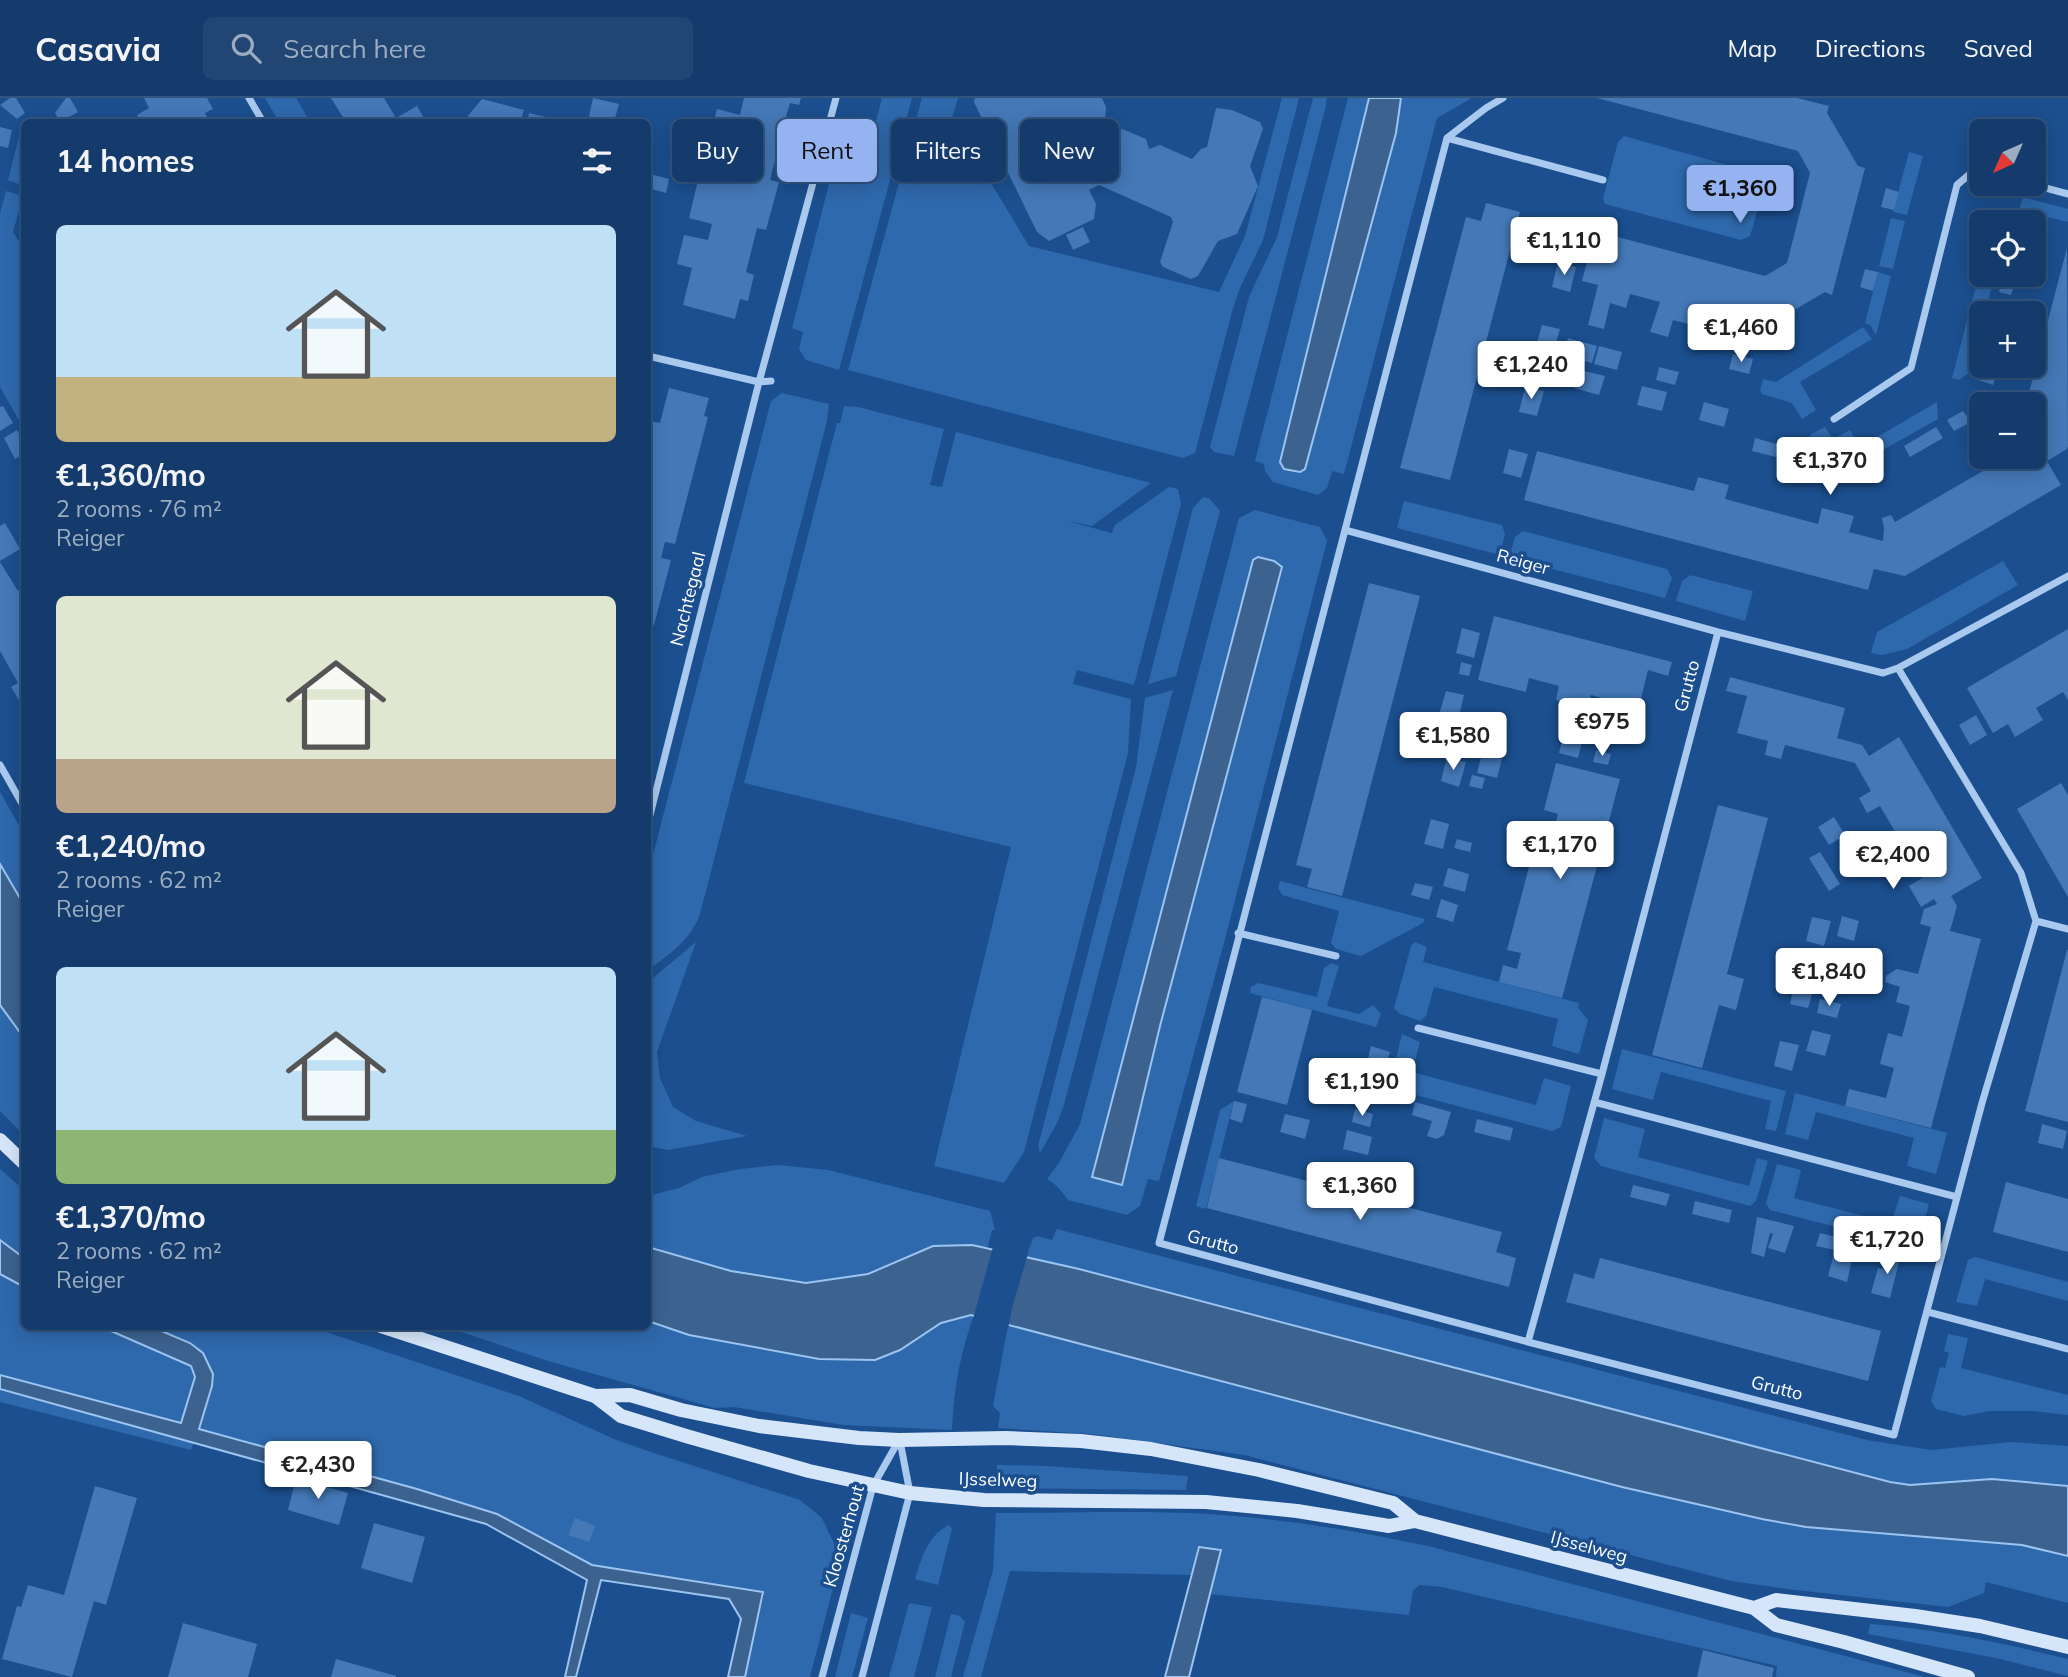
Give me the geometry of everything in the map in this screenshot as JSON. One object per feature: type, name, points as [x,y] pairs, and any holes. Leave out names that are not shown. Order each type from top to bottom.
[{"type":"street","points":[[249,98],[261,119]]},
{"type":"street","name":"Nachtegaal","points":[[651,811],[759,382],[836,98]]},
{"type":"street","points":[[1345,530],[1447,138],[1503,98]]},
{"type":"street","points":[[1447,138],[1603,180]]},
{"type":"street","points":[[1834,419],[1911,368],[1957,185],[1969,175]]},
{"type":"street","points":[[2046,188],[2068,194]]},
{"type":"street","points":[[651,356],[759,382],[771,381]]},
{"type":"street","name":"Reiger","points":[[1345,530],[1718,632],[1883,673],[1898,668],[2068,576]]},
{"type":"street","name":"Grutto","points":[[1345,530],[1159,1243],[1528,1342],[1894,1435],[1957,1197],[2036,921]]},
{"type":"street","name":"Grutto","points":[[1528,1342],[1602,1074],[1718,632]]},
{"type":"street","points":[[1898,668],[2021,873],[2036,921],[2068,929]]},
{"type":"street","points":[[0,765],[21,801]]},
{"type":"street","points":[[1238,933],[1336,956]]},
{"type":"street","points":[[1418,1028],[1602,1074]]},
{"type":"street","points":[[1594,1102],[1957,1197]]},
{"type":"street","points":[[0,1140],[21,1160]]},
{"type":"street","points":[[1927,1312],[2068,1349]]},
{"type":"street","name":"IJsselweg","points":[[393,1330],[594,1396],[621,1416],[756,1457],[910,1493],[984,1500],[1206,1502],[1297,1511],[1389,1526],[1415,1521]]},
{"type":"street","name":"IJsselweg","points":[[594,1396],[630,1395],[681,1410],[759,1426],[900,1440],[1006,1438],[1081,1441],[1151,1449],[1259,1470],[1393,1503],[1415,1521],[1754,1608],[1776,1625],[1968,1677]]},
{"type":"street","points":[[862,1677],[910,1493],[900,1440]]},
{"type":"street","name":"Kloosterhout","points":[[822,1677],[873,1486],[900,1440]]},
{"type":"street","name":"IJsselweg","points":[[1754,1608],[1776,1601],[1915,1616],[1980,1626],[2068,1647]]},
{"type":"shaded area","points":[[265,98],[296,98],[308,119],[277,119]]},
{"type":"shaded area","points":[[882,98],[912,98],[906,119],[891,119],[891,176],[839,370],[806,360],[799,349],[803,332],[792,328],[830,182],[877,182],[877,119]]},
{"type":"shaded area","points":[[922,98],[958,98],[953,119],[916,119]]},
{"type":"shaded area","points":[[1282,98],[1299,98],[1263,240],[1239,290],[1195,453],[1183,458],[848,370],[899,182],[990,182],[1029,246],[1219,292],[1245,236]]},
{"type":"shaded area","points":[[1313,98],[1327,98],[1325,110],[1234,456],[1214,452],[1210,447],[1249,297],[1277,237]]},
{"type":"shaded area","points":[[1348,98],[1369,98],[1369,104],[1280,461],[1300,472],[1305,469],[1396,133],[1401,98],[1472,98],[1437,118],[1344,474],[1332,471],[1327,488],[1318,495],[1273,482],[1265,471],[1264,464],[1255,461]]},
{"type":"shaded area","points":[[1369,98],[1401,98],[1396,133],[1305,469],[1300,472],[1284,469],[1280,462]]},
{"type":"shaded area","points":[[21,129],[21,185],[8,180]]},
{"type":"shaded area","points":[[1624,136],[1763,175],[1766,182],[1750,236],[1741,240],[1605,204],[1603,198],[1618,142]]},
{"type":"shaded area","points":[[1909,152],[1923,156],[1907,215],[1893,212]]},
{"type":"shaded area","points":[[6,191],[20,195],[21,203],[13,232],[21,245],[21,424],[0,387],[0,213]]},
{"type":"shaded area","points":[[2023,197],[2068,209],[2068,222],[2046,217],[2046,210],[2019,210]]},
{"type":"shaded area","points":[[1891,218],[1905,221],[1893,269],[1879,266]]},
{"type":"shaded area","points":[[1878,272],[1891,276],[1876,335],[1870,325],[1865,323]]},
{"type":"shaded area","points":[[1976,287],[1992,287],[1988,301],[1972,301]]},
{"type":"shaded area","points":[[1969,313],[1969,373],[1959,380],[1952,378]]},
{"type":"shaded area","points":[[1863,327],[1872,339],[1800,382],[1816,410],[1802,419],[1792,403],[1762,394],[1760,390],[1763,379],[1776,382]]},
{"type":"shaded area","points":[[782,393],[829,404],[827,421],[700,914],[679,946],[651,967],[651,862],[771,401]]},
{"type":"shaded area","points":[[1937,402],[1938,419],[1865,460],[1818,447],[1810,435],[1825,427],[1833,439],[1850,430],[1860,447]]},
{"type":"shaded area","points":[[844,406],[858,407],[944,429],[930,485],[942,487],[956,432],[1151,483],[1092,526],[1067,521],[1112,533],[1115,525],[1169,487],[1178,489],[1181,504],[1134,685],[1077,670],[1073,684],[1131,699],[1128,753],[1024,1152],[1004,1183],[934,1166],[1011,847],[744,783],[837,423],[840,423]]},
{"type":"shaded area","points":[[1203,497],[1209,498],[1220,511],[1176,676],[1148,684],[1193,508]]},
{"type":"shaded area","points":[[1404,501],[1502,525],[1505,534],[1500,555],[1397,528]]},
{"type":"shaded area","points":[[1255,510],[1320,527],[1327,541],[1224,943],[1159,1181],[1148,1179],[1140,1206],[1127,1215],[1068,1200],[1058,1187],[1047,1179],[1080,1124],[1239,518]],"holes":[[[1258,557],[1274,561],[1282,567],[1160,1026],[1122,1184],[1092,1177],[1253,561]]]},
{"type":"shaded area","points":[[1523,531],[1667,569],[1672,578],[1665,598],[1509,558],[1515,537]]},
{"type":"shaded area","points":[[1258,557],[1274,561],[1282,567],[1160,1026],[1122,1185],[1092,1177],[1253,560]]},
{"type":"shaded area","points":[[2003,561],[2018,585],[1907,649],[1882,655],[1871,653],[1877,632]]},
{"type":"shaded area","points":[[1690,575],[1753,591],[1745,621],[1676,601],[1682,581]]},
{"type":"shaded area","points":[[1173,690],[1064,1105],[1040,1153],[1038,1146],[1136,767],[1145,698]]},
{"type":"shaded area","points":[[0,792],[21,829],[21,900],[0,864]]},
{"type":"shaded area","points":[[0,864],[21,900],[21,1034],[0,1005]]},
{"type":"shaded area","points":[[1280,881],[1425,919],[1423,923],[1361,956],[1336,949],[1331,943],[1339,911],[1282,895],[1278,888]]},
{"type":"shaded area","points":[[696,942],[657,1052],[660,1078],[673,1107],[696,1121],[747,1136],[668,1150],[651,1147],[651,980]]},
{"type":"shaded area","points":[[1415,942],[1427,947],[1423,962],[1579,1003],[1578,1008],[1588,1020],[1579,1054],[1552,1046],[1558,1019],[1434,987],[1426,1016],[1420,1021],[1400,1014],[1394,1008],[1411,946]]},
{"type":"shaded area","points":[[1331,963],[1339,966],[1327,1006],[1359,1014],[1373,1005],[1381,1014],[1376,1027],[1250,993],[1251,987],[1258,983],[1317,997],[1324,968]]},
{"type":"shaded area","points":[[0,1005],[21,1034],[21,1132],[0,1111]]},
{"type":"shaded area","points":[[1402,1034],[1420,1042],[1412,1072],[1536,1105],[1544,1078],[1571,1086],[1561,1127],[1552,1131],[1397,1090],[1391,1079]]},
{"type":"shaded area","points":[[1622,1049],[1786,1091],[1776,1131],[1765,1129],[1771,1101],[1661,1072],[1653,1100],[1612,1089]]},
{"type":"shaded area","points":[[1795,1093],[1947,1133],[1936,1174],[1907,1166],[1914,1138],[1816,1112],[1808,1140],[1785,1134]]},
{"type":"shaded area","points":[[1234,1101],[1206,1209],[1196,1206],[1220,1110]]},
{"type":"shaded area","points":[[1604,1118],[1645,1129],[1638,1157],[1749,1186],[1757,1158],[1768,1161],[1756,1201],[1750,1206],[1601,1166],[1594,1158]]},
{"type":"shaded area","points":[[1777,1164],[1801,1170],[1794,1198],[1891,1223],[1900,1196],[1929,1204],[1919,1243],[1910,1246],[1770,1210],[1766,1203]]},
{"type":"shaded area","points":[[778,1165],[828,1170],[990,1211],[995,1230],[992,1230],[987,1249],[972,1245],[933,1246],[868,1274],[806,1283],[731,1271],[651,1248],[651,1195],[679,1188],[702,1177]]},
{"type":"shaded area","points":[[0,1169],[21,1187],[21,1256],[0,1240]]},
{"type":"shaded area","points":[[1057,1229],[1867,1440],[1931,1450],[2011,1442],[2068,1446],[2068,1486],[2054,1483],[1910,1485],[1890,1482],[1026,1258],[1033,1238],[1038,1236],[1052,1240]]},
{"type":"shaded area","points":[[0,1240],[21,1256],[21,1285],[0,1274]]},
{"type":"shaded area","points":[[972,1245],[1079,1269],[1890,1482],[1910,1485],[1992,1479],[2068,1486],[2068,1556],[2022,1545],[1806,1527],[1762,1519],[1622,1487],[971,1315],[941,1323],[900,1350],[875,1360],[819,1359],[689,1335],[651,1322],[651,1248],[731,1271],[806,1283],[868,1274],[933,1246]]},
{"type":"shaded area","points":[[1975,1257],[2068,1282],[2068,1301],[1985,1279],[1977,1306],[1956,1302],[1968,1260]]},
{"type":"shaded area","points":[[0,1274],[21,1285],[21,1330],[109,1330],[191,1366],[195,1377],[181,1423],[0,1375]]},
{"type":"shaded area","points":[[974,1315],[961,1358],[952,1430],[843,1425],[734,1407],[715,1408],[548,1361],[455,1330],[651,1330],[651,1322],[689,1335],[868,1358],[891,1354],[943,1323]]},
{"type":"shaded area","points":[[1008,1325],[1622,1487],[1762,1519],[1806,1527],[2022,1545],[2068,1556],[2068,1603],[1986,1582],[1984,1593],[1948,1607],[1731,1581],[1244,1455],[1091,1434],[998,1428],[1000,1413],[993,1406]]},
{"type":"shaded area","points":[[109,1330],[159,1330],[190,1343],[203,1353],[213,1374],[199,1429],[497,1514],[592,1565],[763,1592],[745,1677],[728,1677],[741,1619],[729,1599],[601,1580],[576,1677],[565,1677],[587,1580],[486,1524],[0,1389],[0,1375],[181,1423],[195,1377],[191,1366]]},
{"type":"shaded area","points":[[159,1330],[320,1330],[519,1396],[614,1439],[800,1500],[822,1518],[837,1550],[837,1571],[810,1677],[742,1677],[764,1595],[592,1565],[497,1514],[417,1489],[198,1429],[210,1397],[212,1374],[203,1354]]},
{"type":"shaded area","points":[[1948,1334],[1968,1338],[1961,1368],[2068,1395],[2068,1415],[1990,1411],[1963,1416],[1936,1409],[1931,1401],[1940,1367],[1945,1368],[1949,1353],[1944,1351]]},
{"type":"shaded area","points":[[0,1389],[195,1440],[191,1450],[0,1402]]},
{"type":"shaded area","points":[[997,1465],[1188,1476],[1186,1490],[996,1488]]},
{"type":"shaded area","points":[[996,1513],[1210,1514],[1294,1522],[1349,1531],[1432,1547],[1925,1677],[1776,1677],[1777,1666],[1442,1587],[1419,1585],[1413,1591],[1409,1615],[1210,1594],[1221,1550],[1199,1547],[1192,1575],[1010,1571],[981,1677],[963,1677],[993,1570]]},
{"type":"shaded area","points":[[949,1525],[952,1529],[938,1585],[915,1579],[931,1541]]},
{"type":"shaded area","points":[[1199,1547],[1221,1550],[1189,1677],[1165,1677]]},
{"type":"shaded area","points":[[909,1603],[932,1607],[914,1677],[889,1677]]},
{"type":"shaded area","points":[[851,1613],[868,1618],[852,1677],[835,1677]]},
{"type":"shaded area","points":[[951,1614],[960,1616],[965,1622],[951,1677],[935,1677]]},
{"type":"shaded area","points":[[1870,1624],[1970,1637],[2068,1659],[2068,1676],[1996,1658],[1868,1634]]},
{"type":"pier","points":[[993,1247],[1028,1254],[1008,1329],[973,1319]]},
{"type":"building","points":[[10,98],[16,98],[25,113],[17,119],[0,105]]},
{"type":"building","points":[[66,98],[70,98],[78,112],[65,119],[58,119],[55,113]]},
{"type":"building","points":[[144,98],[207,98],[213,109],[205,113],[208,119],[139,119],[137,115],[149,108]]},
{"type":"building","points":[[331,98],[384,98],[396,118],[417,106],[424,119],[344,119]]},
{"type":"building","points":[[593,98],[619,104],[615,119],[589,117]]},
{"type":"building","points":[[744,98],[801,98],[799,105],[790,103],[786,117],[795,119],[777,119],[777,153],[770,180],[779,182],[766,230],[757,228],[746,272],[754,275],[748,301],[740,299],[735,319],[683,305],[692,268],[677,264],[684,235],[708,240],[712,224],[689,218],[698,182],[763,182],[763,119],[714,119],[717,109],[740,115]]},
{"type":"building","points":[[975,98],[1102,98],[1106,107],[1105,119],[1020,119],[1020,182],[1119,182],[1119,128],[1146,139],[1149,149],[1160,145],[1192,159],[1201,149],[1207,147],[1216,108],[1232,110],[1260,122],[1263,129],[1250,166],[1258,186],[1237,234],[1218,241],[1198,276],[1191,279],[1163,267],[1160,262],[1173,222],[1171,217],[1099,185],[1089,190],[1096,204],[1094,219],[1049,241],[1037,232],[1006,168],[1006,119],[982,119],[974,102]]},
{"type":"building","points":[[1597,98],[1797,98],[1829,106],[1827,113],[1858,166],[1865,168],[1832,295],[1825,292],[1772,323],[1771,330],[1739,322],[1736,336],[1719,332],[1723,318],[1692,310],[1688,324],[1673,320],[1668,337],[1650,332],[1660,302],[1630,294],[1626,308],[1610,303],[1604,329],[1588,325],[1598,285],[1582,281],[1595,231],[1765,276],[1787,263],[1810,173],[1798,151]]},
{"type":"building","points":[[482,99],[524,110],[521,119],[467,117]]},
{"type":"building","points":[[529,113],[550,118],[550,119],[528,119]]},
{"type":"building","points":[[0,127],[12,130],[8,148],[0,146]]},
{"type":"building","points":[[651,174],[669,179],[666,193],[651,189]]},
{"type":"building","points":[[1886,188],[1899,192],[1894,210],[1881,207]]},
{"type":"building","points":[[1486,203],[1520,212],[1450,480],[1400,468],[1466,217],[1481,221]]},
{"type":"building","points":[[1083,227],[1090,242],[1073,250],[1066,235]]},
{"type":"building","points":[[2067,248],[2068,446],[2047,461],[2061,485],[1905,576],[1874,569],[1868,590],[1524,500],[1537,451],[1694,491],[1698,477],[1729,485],[1725,499],[1818,524],[1822,508],[1854,516],[1849,532],[1883,541],[1882,518],[1891,515],[1895,522],[1986,469],[2046,469],[2046,392],[2029,392],[2033,378],[2046,378],[2046,328]]},
{"type":"building","points":[[1558,262],[1576,267],[1570,292],[1552,287]]},
{"type":"building","points":[[1865,269],[1878,272],[1873,291],[1860,287]]},
{"type":"building","points":[[2000,287],[2013,287],[2011,295],[1999,292]]},
{"type":"building","points":[[1542,325],[1560,329],[1553,354],[1535,349]]},
{"type":"building","points":[[1568,338],[1597,346],[1592,363],[1564,356]]},
{"type":"building","points":[[1599,346],[1622,352],[1617,370],[1594,364]]},
{"type":"building","points":[[1733,354],[1753,359],[1749,374],[1729,369]]},
{"type":"building","points":[[1659,367],[1679,372],[1675,385],[1656,380]]},
{"type":"building","points":[[1580,370],[1605,376],[1599,395],[1574,388]]},
{"type":"building","points":[[1978,378],[1995,378],[1993,385]]},
{"type":"building","points":[[1642,386],[1667,392],[1662,411],[1637,405]]},
{"type":"building","points":[[1525,387],[1544,391],[1537,416],[1519,412]]},
{"type":"building","points":[[669,388],[709,398],[704,416],[708,417],[675,544],[665,542],[661,558],[671,560],[654,625],[651,624],[651,421],[660,423]]},
{"type":"building","points":[[1704,402],[1729,409],[1724,427],[1699,420]]},
{"type":"building","points":[[3,406],[13,423],[0,431],[0,407]]},
{"type":"building","points":[[1963,411],[1969,423],[1954,431],[1947,420]]},
{"type":"building","points":[[1936,427],[1943,438],[1910,457],[1904,446]]},
{"type":"building","points":[[17,430],[21,437],[21,455],[15,459],[4,438]]},
{"type":"building","points":[[1755,438],[1791,448],[1788,460],[1752,451]]},
{"type":"building","points":[[1509,449],[1528,454],[1521,478],[1503,473]]},
{"type":"building","points":[[1817,455],[1854,464],[1850,477],[1814,467]]},
{"type":"building","points":[[5,523],[20,549],[0,561],[0,526]]},
{"type":"building","points":[[0,562],[18,591],[21,589],[21,704],[11,687],[18,683],[0,651]]},
{"type":"building","points":[[1369,583],[1420,596],[1342,896],[1307,887],[1312,869],[1296,865]]},
{"type":"building","points":[[1494,616],[1672,662],[1668,676],[1648,670],[1635,723],[1602,715],[1606,699],[1591,695],[1587,709],[1556,700],[1559,686],[1529,678],[1526,692],[1478,680]]},
{"type":"building","points":[[1462,628],[1480,633],[1474,658],[1456,653]]},
{"type":"building","points":[[2068,629],[2068,700],[2063,692],[2036,708],[2043,720],[2015,737],[2008,724],[1993,733],[1967,688]]},
{"type":"building","points":[[1461,662],[1472,665],[1469,676],[1459,674]]},
{"type":"building","points":[[1730,677],[1845,708],[1837,738],[1862,745],[1869,756],[1899,737],[1982,878],[1951,896],[1957,906],[1950,931],[1981,939],[1931,1128],[1845,1106],[1849,1089],[1886,1098],[1894,1068],[1880,1064],[1884,1048],[1888,1033],[1902,1037],[1910,1006],[1896,1002],[1900,987],[1885,982],[1886,976],[1897,969],[1918,974],[1931,927],[1920,924],[1924,909],[1937,904],[1934,899],[1921,907],[1909,886],[1922,878],[1912,862],[1885,875],[1878,863],[1891,855],[1883,841],[1896,833],[1880,806],[1867,813],[1859,798],[1871,791],[1855,763],[1785,745],[1781,759],[1765,755],[1768,741],[1737,733],[1747,696],[1726,691]]},
{"type":"building","points":[[1446,691],[1464,695],[1458,720],[1439,715]]},
{"type":"building","points":[[1468,715],[1496,722],[1492,736],[1465,729]]},
{"type":"building","points":[[1976,715],[1987,735],[1970,745],[1959,725]]},
{"type":"building","points":[[1564,733],[1583,738],[1578,758],[1559,753]]},
{"type":"building","points":[[1596,750],[1611,754],[1608,765],[1593,762]]},
{"type":"building","points":[[1482,753],[1502,759],[1497,778],[1477,773]]},
{"type":"building","points":[[1447,757],[1466,762],[1459,787],[1441,781]]},
{"type":"building","points":[[1556,763],[1620,779],[1562,998],[1499,982],[1503,965],[1517,969],[1521,953],[1507,950],[1536,841],[1550,844],[1558,814],[1544,810]]},
{"type":"building","points":[[1472,775],[1485,778],[1482,789],[1469,786]]},
{"type":"building","points":[[2061,783],[2068,795],[2068,897],[2017,809]]},
{"type":"building","points":[[1718,805],[1768,818],[1727,974],[1744,979],[1736,1010],[1719,1005],[1702,1068],[1652,1055]]},
{"type":"building","points":[[1834,817],[1845,835],[1829,845],[1818,827]]},
{"type":"building","points":[[1431,819],[1449,824],[1443,849],[1424,844]]},
{"type":"building","points":[[1457,839],[1472,843],[1470,852],[1454,848]]},
{"type":"building","points":[[1820,852],[1840,884],[1829,891],[1809,858]]},
{"type":"building","points":[[1448,868],[1469,874],[1465,892],[1443,886]]},
{"type":"building","points":[[1415,883],[1433,887],[1429,900],[1411,895]]},
{"type":"building","points":[[1441,899],[1458,905],[1453,922],[1436,917]]},
{"type":"building","points":[[1842,916],[1859,921],[1854,941],[1837,936]]},
{"type":"building","points":[[1812,917],[1831,921],[1824,946],[1806,941]]},
{"type":"building","points":[[2068,950],[2068,1122],[2025,1111]]},
{"type":"building","points":[[1828,969],[1849,975],[1845,993],[1823,987]]},
{"type":"building","points":[[1796,978],[1815,984],[1808,1008],[1790,1004]]},
{"type":"building","points":[[1262,997],[1312,1010],[1287,1105],[1237,1092]]},
{"type":"building","points":[[1820,999],[1841,1004],[1837,1018],[1817,1013]]},
{"type":"building","points":[[1812,1030],[1831,1035],[1825,1056],[1806,1051]]},
{"type":"building","points":[[1780,1041],[1799,1045],[1792,1071],[1774,1066]]},
{"type":"building","points":[[1371,1046],[1390,1052],[1383,1076],[1365,1072]]},
{"type":"building","points":[[1234,1101],[1247,1104],[1242,1123],[1230,1119]]},
{"type":"building","points":[[1415,1102],[1451,1112],[1444,1135],[1437,1139],[1427,1136],[1432,1121],[1412,1115]]},
{"type":"building","points":[[1355,1109],[1373,1114],[1370,1127],[1352,1122]]},
{"type":"building","points":[[1285,1114],[1310,1120],[1305,1139],[1280,1132]]},
{"type":"building","points":[[1477,1119],[1513,1128],[1510,1141],[1474,1132]]},
{"type":"building","points":[[2042,1124],[2067,1131],[2063,1149],[2038,1143]]},
{"type":"building","points":[[1347,1130],[1372,1137],[1368,1155],[1343,1149]]},
{"type":"building","points":[[1219,1158],[1502,1232],[1496,1252],[1516,1258],[1509,1287],[1207,1208]]},
{"type":"building","points":[[2006,1182],[2068,1199],[2068,1252],[1993,1232]]},
{"type":"building","points":[[1633,1185],[1670,1194],[1666,1206],[1630,1197]]},
{"type":"building","points":[[1695,1201],[1732,1210],[1729,1223],[1692,1214]]},
{"type":"building","points":[[1757,1217],[1794,1226],[1785,1253],[1768,1248],[1773,1234],[1770,1233],[1764,1257],[1751,1253]]},
{"type":"building","points":[[1820,1233],[1856,1242],[1847,1282],[1828,1276],[1835,1250],[1816,1246]]},
{"type":"building","points":[[1889,1251],[1901,1254],[1890,1298],[1871,1293],[1878,1268],[1884,1269]]},
{"type":"building","points":[[1600,1258],[1881,1331],[1868,1381],[1566,1302],[1574,1273],[1594,1279]]},
{"type":"building","points":[[296,1478],[348,1493],[339,1525],[288,1510]]},
{"type":"building","points":[[95,1486],[137,1498],[106,1605],[94,1601],[72,1677],[2,1659],[17,1606],[21,1607],[28,1585],[64,1595]]},
{"type":"building","points":[[575,1518],[595,1526],[589,1542],[568,1535]]},
{"type":"building","points":[[374,1523],[425,1537],[412,1583],[361,1568]]},
{"type":"building","points":[[183,1623],[257,1644],[248,1677],[168,1677]]},
{"type":"building","points":[[1703,1650],[1774,1668],[1772,1677],[1697,1677]]},
{"type":"building","points":[[336,1659],[396,1676],[396,1677],[331,1677]]}]
